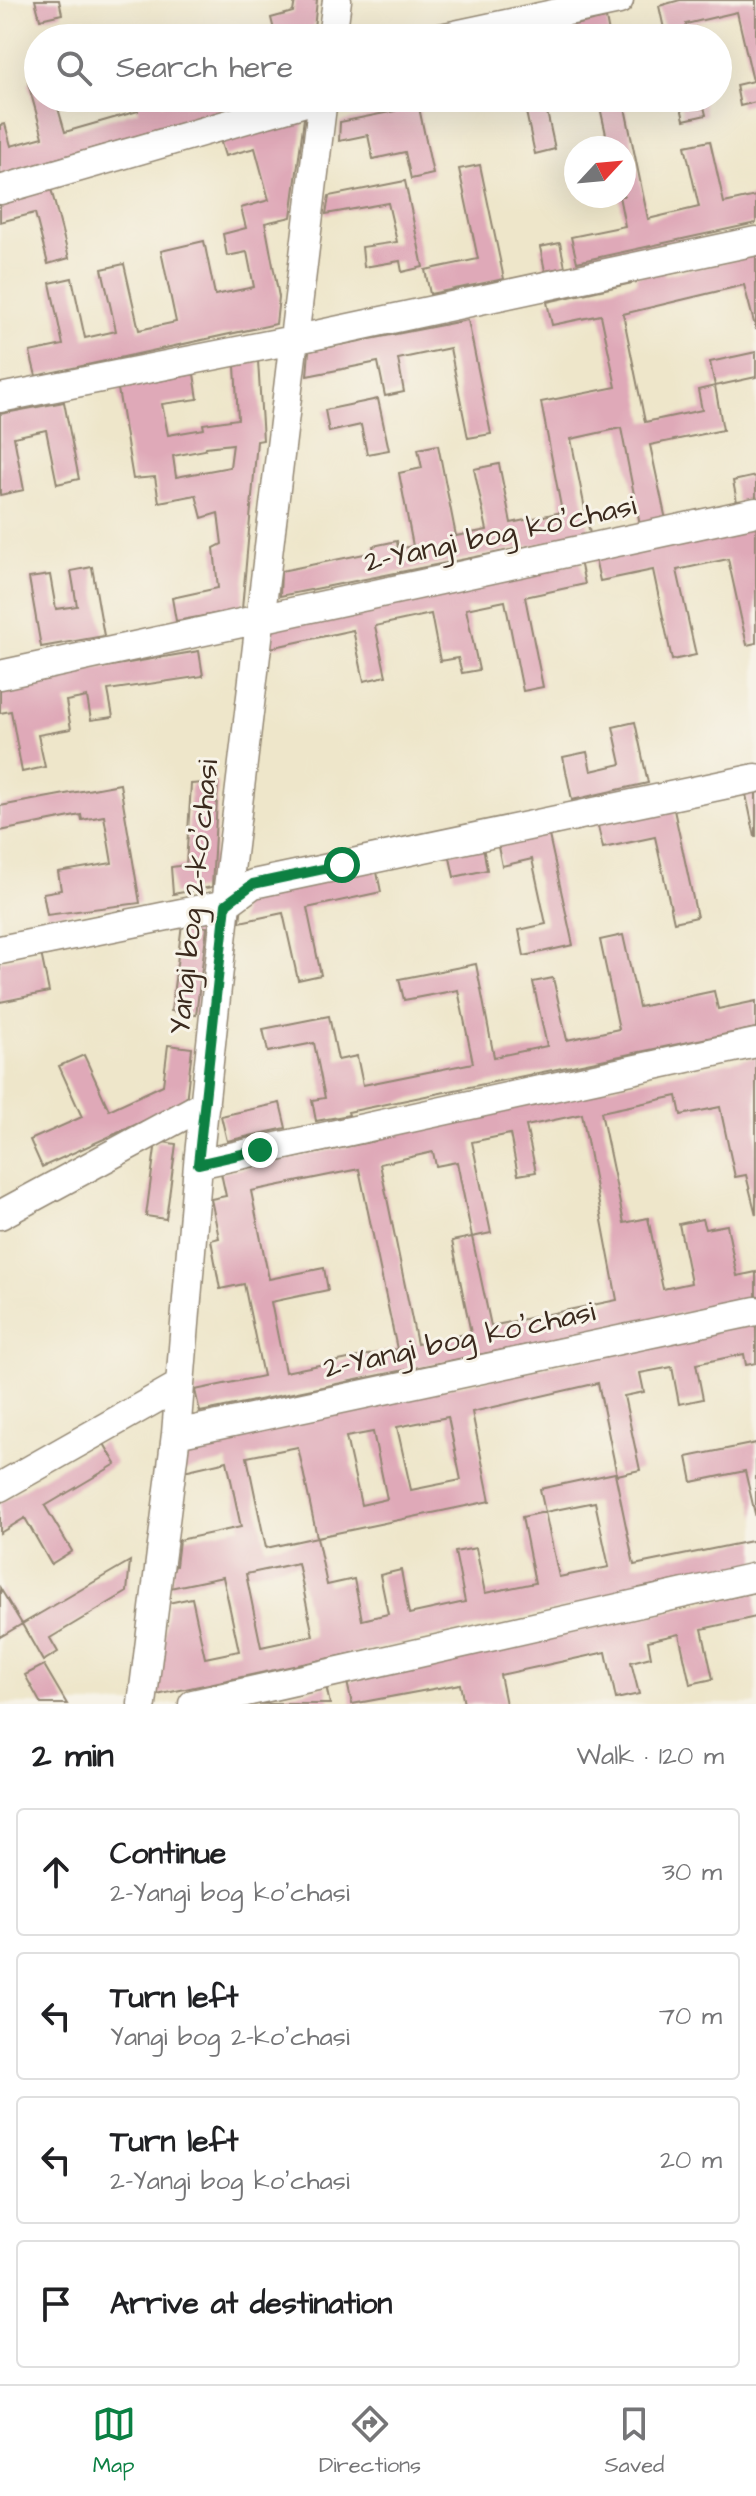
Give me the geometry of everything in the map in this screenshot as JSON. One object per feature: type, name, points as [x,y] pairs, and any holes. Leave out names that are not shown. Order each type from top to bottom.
[{"type":"street","points":[[334,24],[337,0]]},
{"type":"street","points":[[507,24],[619,0]]},
{"type":"street","points":[[0,190],[272,112]]},
{"type":"street","name":"Yangi bog 2-koʼchasi","points":[[142,1704],[176,1434],[198,1164],[226,904],[319,112]]},
{"type":"street","points":[[0,398],[293,340],[756,241]]},
{"type":"street","name":"2-Yangi bog koʼchasi","points":[[0,675],[756,512]]},
{"type":"street","points":[[0,950],[226,904],[253,884],[756,778]]},
{"type":"street","points":[[198,1164],[756,1043]]},
{"type":"street","points":[[0,1215],[205,1104]]},
{"type":"street","name":"2-Yangi bog koʼchasi","points":[[176,1434],[756,1311]]},
{"type":"street","points":[[0,1487],[178,1386]]},
{"type":"street","points":[[193,1704],[756,1577]]},
{"type":"building","points":[[35,0],[59,0],[62,14],[40,19]]},
{"type":"building","points":[[295,0],[317,0],[314,24],[272,24],[271,18],[293,12]]},
{"type":"building","points":[[680,0],[756,0],[756,102],[740,106],[736,85],[753,81],[737,12],[686,24],[663,24],[659,6]]},
{"type":"building","points":[[606,18],[607,24],[578,24]]},
{"type":"building","points":[[36,112],[59,112],[65,132],[135,112],[220,112],[0,175],[0,125],[5,124],[11,146],[43,137]]},
{"type":"building","points":[[305,112],[291,217],[265,223],[279,297],[276,324],[36,376],[30,352],[63,345],[50,283],[72,278],[85,338],[116,331],[102,269],[124,264],[139,330],[176,322],[161,251],[204,241],[215,295],[254,287],[247,252],[227,256],[223,234],[246,228],[241,208],[269,200],[255,148],[225,156],[218,133]]},
{"type":"building","points":[[390,112],[420,112],[433,174],[411,179],[405,152],[373,159],[368,135],[339,141],[340,122]]},
{"type":"building","points":[[526,112],[547,112],[555,149],[535,154]]},
{"type":"building","points":[[601,112],[626,112],[631,136],[606,136]]},
{"type":"building","points":[[682,112],[705,112],[706,115],[684,120]]},
{"type":"building","points":[[710,141],[724,203],[756,196],[756,223],[577,262],[571,237],[625,226],[621,208],[636,208],[636,161],[648,219],[699,207],[685,146]]},
{"type":"building","points":[[480,165],[504,279],[430,294],[425,270],[478,259],[459,169]]},
{"type":"building","points":[[405,181],[423,267],[402,272],[400,261],[364,267],[362,247],[397,242],[388,203],[326,214],[329,196]]},
{"type":"building","points":[[50,185],[69,258],[48,264],[35,213],[0,222],[0,199]]},
{"type":"building","points":[[560,243],[565,267],[545,271],[540,247]]},
{"type":"building","points":[[756,255],[756,330],[744,285],[623,314],[645,422],[702,410],[698,390],[715,386],[723,430],[650,445],[666,520],[640,525],[621,428],[571,439],[590,534],[280,596],[281,571],[374,552],[373,546],[397,541],[398,549],[413,546],[399,473],[422,468],[418,449],[438,445],[456,536],[487,530],[474,469],[499,464],[511,523],[562,512],[541,402],[616,387],[601,315],[552,325],[547,302],[637,282],[636,276],[663,270],[664,275]]},
{"type":"building","points":[[468,320],[491,434],[468,438],[450,348],[398,359],[404,392],[385,396],[378,362],[307,376],[309,351]]},
{"type":"building","points":[[756,352],[756,377],[715,386],[710,362]]},
{"type":"building","points":[[258,361],[263,440],[257,441],[242,609],[176,621],[172,598],[218,588],[214,548],[222,544],[218,513],[202,518],[196,495],[159,502],[155,477],[133,479],[118,389],[194,374],[198,399],[162,404],[168,435],[204,429],[203,424],[238,419],[235,366]],"holes":[[[233,444],[230,467],[176,477],[173,456]]]},
{"type":"building","points":[[378,399],[389,450],[367,454],[361,425],[329,432],[325,410]]},
{"type":"building","points":[[64,402],[79,479],[57,484],[46,430],[14,437],[24,490],[0,495],[0,414]]},
{"type":"building","points":[[756,476],[756,498],[737,502],[733,481]]},
{"type":"building","points":[[756,521],[756,643],[747,645],[728,559],[677,570],[696,655],[672,660],[653,570],[600,581],[595,558]]},
{"type":"building","points":[[580,561],[585,584],[525,597],[543,687],[523,691],[505,601],[466,609],[479,670],[462,673],[458,658],[440,661],[431,614],[375,626],[386,676],[364,681],[353,630],[270,648],[270,625]]},
{"type":"building","points":[[92,567],[104,636],[41,647],[29,578],[50,575],[56,609],[77,606],[71,571]]},
{"type":"building","points":[[199,651],[203,676],[108,690],[113,717],[91,720],[87,697],[66,701],[71,729],[38,735],[45,767],[22,772],[11,711],[0,713],[0,685]]},
{"type":"building","points":[[635,722],[648,783],[572,800],[563,757],[587,752],[591,771],[621,764],[613,727]]},
{"type":"building","points":[[218,782],[212,887],[173,894],[171,867],[186,865],[191,784]]},
{"type":"building","points":[[120,784],[140,903],[47,915],[43,893],[61,890],[58,872],[112,863],[104,816],[82,820],[81,815],[0,831],[0,806]]},
{"type":"building","points":[[756,787],[756,837],[755,837],[745,790]]},
{"type":"building","points":[[673,805],[697,917],[674,922],[655,837],[603,848],[597,822]]},
{"type":"building","points":[[548,831],[573,945],[524,956],[519,930],[546,924],[532,859],[502,866],[497,842]]},
{"type":"building","points":[[483,846],[487,870],[454,877],[449,853]]},
{"type":"building","points":[[376,867],[381,892],[307,908],[321,975],[298,980],[283,913],[240,922],[243,896]]},
{"type":"building","points":[[182,924],[207,927],[196,1015],[171,1011]]},
{"type":"building","points":[[623,935],[639,1007],[714,991],[718,1009],[756,1001],[756,1028],[316,1121],[312,1100],[325,1098],[314,1043],[268,1052],[263,1029],[329,1016],[338,1060],[357,1056],[363,1085],[473,1063],[458,990],[404,1000],[399,979],[476,964],[494,1057],[547,1046],[533,982],[553,978],[567,1040],[619,1029],[600,940]]},
{"type":"building","points":[[41,953],[49,992],[0,1002],[0,961]]},
{"type":"building","points":[[168,1045],[192,1048],[186,1102],[42,1167],[30,1140],[82,1117],[59,1066],[84,1055],[109,1110],[163,1085]]},
{"type":"building","points":[[756,1057],[756,1215],[746,1175],[735,1177],[720,1107],[681,1115],[677,1096],[601,1112],[624,1223],[648,1218],[663,1289],[691,1283],[679,1224],[702,1219],[705,1229],[727,1225],[737,1276],[756,1272],[756,1298],[200,1412],[195,1390],[263,1376],[244,1284],[220,1289],[211,1240],[219,1238],[211,1199],[226,1196],[221,1173],[375,1141],[374,1135]],"holes":[[[582,1114],[617,1300],[491,1326],[472,1237],[491,1233],[472,1142],[510,1134],[518,1175],[536,1172],[526,1126]],[[433,1152],[436,1166],[457,1162],[472,1237],[452,1241],[471,1333],[417,1344],[380,1164]],[[359,1169],[397,1349],[285,1372],[271,1302],[328,1290],[324,1268],[269,1279],[251,1191]]]},
{"type":"building","points":[[280,1103],[286,1128],[227,1141],[221,1116]]},
{"type":"building","points":[[156,1141],[176,1144],[166,1219],[146,1216]]},
{"type":"building","points":[[756,1322],[756,1363],[746,1365],[744,1354],[696,1364],[703,1399],[679,1404],[672,1367],[640,1373],[644,1392],[624,1396],[640,1470],[617,1475],[598,1383],[472,1412],[490,1501],[317,1537],[327,1585],[354,1579],[362,1620],[388,1614],[380,1575],[401,1570],[409,1614],[465,1602],[455,1552],[476,1548],[485,1593],[535,1583],[522,1517],[545,1512],[540,1489],[615,1473],[634,1565],[756,1540],[756,1564],[639,1588],[640,1592],[157,1695],[168,1603],[192,1598],[205,1658],[239,1651],[223,1577],[170,1588],[179,1540],[241,1527],[227,1461],[184,1471],[187,1444]],"holes":[[[448,1417],[461,1480],[411,1490],[397,1427]],[[373,1432],[387,1499],[361,1505],[346,1437]],[[298,1447],[317,1537],[266,1548],[247,1457]],[[595,1502],[609,1567],[559,1577],[545,1512]],[[298,1563],[313,1636],[261,1647],[246,1574]]]},
{"type":"building","points":[[103,1442],[116,1464],[45,1506],[72,1551],[51,1564],[25,1518],[0,1533],[0,1503]]},
{"type":"building","points":[[756,1443],[756,1518],[745,1471],[692,1482],[687,1457]]},
{"type":"building","points":[[130,1561],[127,1592],[50,1638],[58,1652],[43,1661],[22,1624]]},
{"type":"building","points":[[0,1588],[22,1624],[0,1637]]},
{"type":"building","points":[[756,1592],[756,1617],[702,1629],[713,1679],[690,1684],[679,1634],[648,1641],[651,1657],[631,1662],[639,1694],[616,1699],[606,1652],[500,1675],[506,1704],[464,1704],[460,1684],[352,1704],[347,1682]]},
{"type":"building","points":[[44,1665],[67,1704],[41,1704],[25,1675]]},
{"type":"building","points":[[326,1686],[330,1704],[253,1704]]},
{"type":"route","points":[[260,1150],[198,1164],[226,904],[253,884],[342,865]]}]
